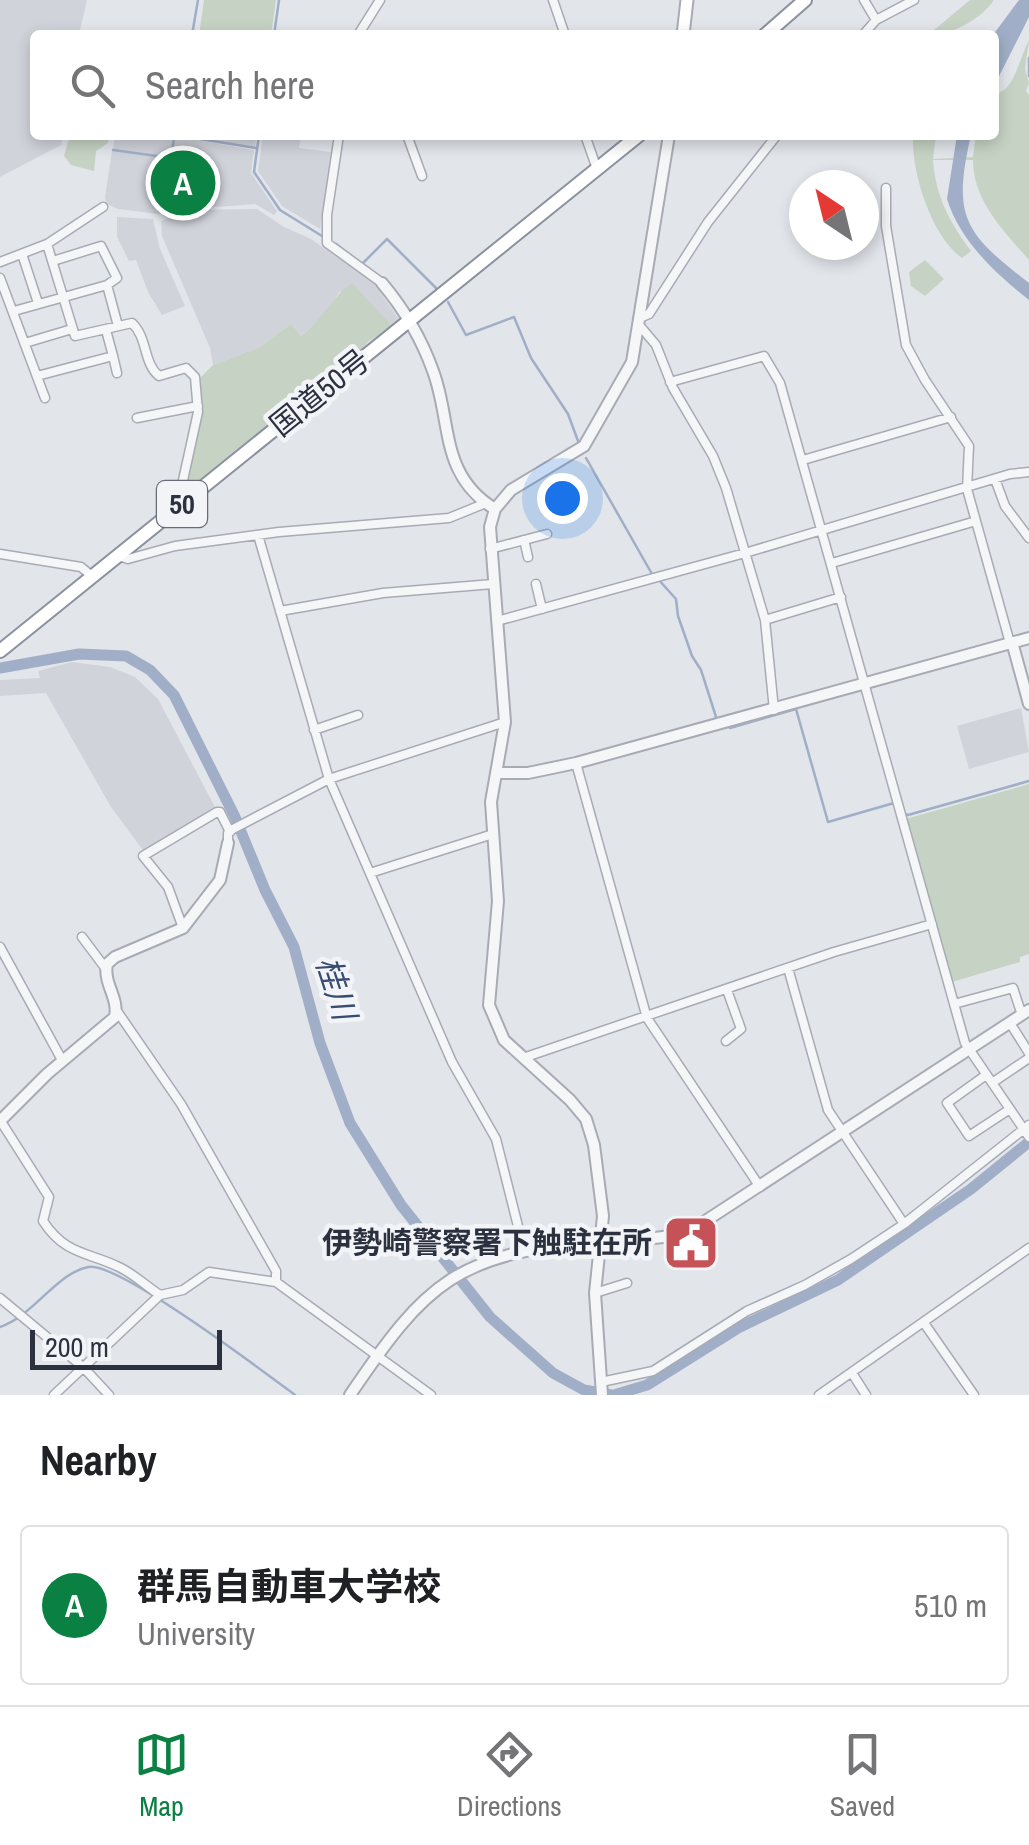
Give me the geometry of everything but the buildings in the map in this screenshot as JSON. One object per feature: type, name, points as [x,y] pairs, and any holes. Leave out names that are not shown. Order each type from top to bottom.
[{"type":"highway","points":[[770,30],[804,0]]},
{"type":"highway","name":"国道50号","points":[[0,650],[633,140]]},
{"type":"main road","points":[[684,30],[687,0]]},
{"type":"street","points":[[361,30],[380,0]]},
{"type":"street","points":[[553,0],[563,30]]},
{"type":"street","points":[[864,0],[876,20]]},
{"type":"street","points":[[867,30],[876,20],[914,0]]},
{"type":"street","points":[[337,140],[327,243],[382,284],[409,322],[434,374],[451,451],[460,473],[490,506],[505,722],[491,802],[498,902],[489,1005],[498,1031],[586,1119],[594,1145],[603,1216],[595,1293],[602,1387],[653,1371],[748,1311],[805,1285],[904,1224],[1027,1130],[969,1050],[782,388],[764,356],[670,382]]},
{"type":"street","points":[[409,140],[422,176]]},
{"type":"street","points":[[587,140],[597,170]]},
{"type":"street","points":[[118,556],[128,559],[175,546],[258,535],[449,518],[490,506],[584,446],[632,362],[668,140]]},
{"type":"street","points":[[641,321],[708,222],[773,140]]},
{"type":"street","points":[[886,188],[886,226],[906,345],[969,448],[967,489],[1029,704]]},
{"type":"street","points":[[0,262],[48,244],[103,207]]},
{"type":"street","points":[[48,244],[77,337],[134,324],[143,335],[152,370],[159,376],[189,369],[195,377],[198,406],[181,505]]},
{"type":"street","points":[[14,312],[117,278],[101,246],[53,261]]},
{"type":"street","points":[[22,254],[38,303]]},
{"type":"street","points":[[0,278],[45,398]]},
{"type":"street","points":[[108,284],[118,326]]},
{"type":"street","points":[[641,321],[670,382],[714,456],[765,620],[774,710]]},
{"type":"street","points":[[24,343],[72,329]]},
{"type":"street","points":[[106,330],[117,373]]},
{"type":"street","points":[[37,376],[112,356]]},
{"type":"street","points":[[137,418],[198,406]]},
{"type":"street","points":[[803,460],[951,417]]},
{"type":"street","points":[[497,621],[1029,472]]},
{"type":"street","points":[[996,479],[1005,506],[1029,538]]},
{"type":"street","points":[[832,564],[976,520]]},
{"type":"street","points":[[490,549],[547,534]]},
{"type":"street","points":[[258,535],[328,779],[452,1062],[496,1139],[524,1250]]},
{"type":"street","points":[[524,540],[528,557]]},
{"type":"street","points":[[0,554],[81,567],[92,576]]},
{"type":"street","points":[[280,610],[439,586],[493,584]]},
{"type":"street","points":[[536,584],[542,610]]},
{"type":"street","points":[[765,620],[841,597]]},
{"type":"street","points":[[496,773],[528,774],[576,763],[1029,638]]},
{"type":"street","points":[[314,730],[358,716]]},
{"type":"street","points":[[230,834],[328,779],[505,722]]},
{"type":"street","points":[[576,763],[647,1018],[760,1187]]},
{"type":"street","points":[[184,928],[168,887],[143,856],[220,812],[230,834],[220,880],[184,928],[115,957],[106,969],[106,980],[116,1011],[181,1104],[276,1271],[276,1282]]},
{"type":"street","points":[[370,873],[493,834]]},
{"type":"street","points":[[522,1059],[788,968],[932,924]]},
{"type":"street","points":[[82,937],[106,969]]},
{"type":"street","points":[[0,947],[62,1060]]},
{"type":"street","points":[[788,968],[828,1108],[904,1224]]},
{"type":"street","points":[[350,1395],[414,1308],[465,1270],[524,1250],[684,1233],[1025,1012],[1013,988],[954,1004]]},
{"type":"street","points":[[726,1041],[741,1029],[727,990]]},
{"type":"street","points":[[116,1011],[111,1022],[62,1060],[0,1121],[48,1197],[43,1221],[49,1230],[81,1255],[125,1270],[157,1298]]},
{"type":"street","points":[[1010,1023],[1029,1056],[947,1103],[970,1136],[1010,1109]]},
{"type":"street","points":[[819,1395],[1029,1248]]},
{"type":"street","points":[[54,1395],[157,1298],[183,1290],[209,1272],[276,1282],[431,1395]]},
{"type":"street","points":[[595,1293],[627,1283]]},
{"type":"street","points":[[0,1298],[84,1367],[109,1395]]},
{"type":"street","points":[[924,1323],[974,1395]]},
{"type":"street","points":[[852,1373],[866,1395]]},
{"type":"shaded area","points":[[0,0],[87,0],[80,30],[30,30],[30,140],[62,140],[61,145],[0,177]]},
{"type":"shaded area","points":[[114,140],[173,140],[173,147],[175,140],[196,140],[254,150],[251,173],[277,211],[274,215],[255,204],[181,205],[158,214],[118,209],[107,204],[105,198],[112,151],[171,159],[173,151],[170,157],[113,149]]},
{"type":"shaded area","points":[[200,140],[256,140],[255,147]]},
{"type":"shaded area","points":[[262,140],[300,140],[299,148],[331,152],[320,229],[282,206],[258,171]]},
{"type":"shaded area","points":[[257,209],[311,239],[373,282],[401,322],[393,327],[340,291],[318,323],[300,336],[290,325],[260,347],[213,365],[210,348],[162,236],[161,221],[186,210]]},
{"type":"shaded area","points":[[117,217],[153,219],[160,249],[185,306],[162,315],[136,260],[129,261],[117,237]]},
{"type":"shaded area","points":[[72,662],[110,667],[135,677],[158,699],[216,809],[145,853],[111,807],[46,693],[0,696],[0,680],[40,678],[38,671]]},
{"type":"shaded area","points":[[1021,708],[1029,752],[969,769],[957,726]]},
{"type":"green space","points":[[204,0],[276,0],[272,30],[200,30]]},
{"type":"green space","points":[[970,0],[994,0],[965,25],[934,30]]},
{"type":"green space","points":[[1029,40],[1025,69],[1029,83],[1029,260],[984,202],[973,160],[933,160],[945,208],[971,251],[962,258],[932,219],[919,184],[913,140],[935,140],[933,159],[973,157],[975,140],[999,140],[999,93],[1016,71]]},
{"type":"green space","points":[[69,140],[108,140],[96,151],[94,171],[71,165],[64,156]]},
{"type":"green space","points":[[925,260],[944,279],[925,296],[911,286],[909,272]]},
{"type":"green space","points":[[352,283],[393,327],[369,341],[353,359],[184,496],[192,443],[202,411],[200,378],[213,365],[260,347],[291,324],[301,336]]},
{"type":"green space","points":[[1029,784],[1029,954],[1020,957],[1020,962],[952,982],[906,819]]},
{"type":"water","points":[[1019,0],[1029,0],[1029,17],[999,76],[999,30]]},
{"type":"water","points":[[956,140],[970,140],[963,186],[969,221],[990,250],[1029,283],[1029,300],[980,256],[947,199]]},
{"type":"waterway","points":[[193,30],[198,0]]},
{"type":"waterway","points":[[275,30],[279,0]]},
{"type":"waterway","points":[[1029,58],[1029,76]]},
{"type":"waterway","points":[[113,150],[171,158],[174,140]]},
{"type":"waterway","points":[[206,140],[256,148]]},
{"type":"waterway","points":[[258,140],[254,172],[280,210],[322,236]]},
{"type":"waterway","points":[[336,244],[362,264],[387,239],[436,288]]},
{"type":"waterway","points":[[448,302],[466,335],[514,317],[531,358],[568,414],[578,441]]},
{"type":"waterway","points":[[586,458],[652,574]]},
{"type":"waterway","points":[[658,579],[676,599],[678,616],[717,720]]},
{"type":"waterway","name":"桂川","points":[[0,668],[79,654],[126,656],[150,670],[174,695],[294,947],[320,1043],[350,1123],[401,1205],[490,1317],[553,1373],[584,1390],[611,1395]]},
{"type":"waterway","points":[[730,728],[796,709],[828,822],[894,803]]},
{"type":"waterway","points":[[904,813],[1029,781]]},
{"type":"waterway","name":"桂川","points":[[614,1395],[647,1385],[738,1328],[838,1280],[971,1189],[1029,1142]]},
{"type":"waterway","points":[[0,1327],[12,1322],[77,1271],[88,1267],[104,1270],[159,1299],[295,1395]]},
{"type":"place","name":"群馬自動車大学校","points":[[183,183]]},
{"type":"place","name":"伊勢崎警察署下触駐在所","points":[[691,1243]]}]
